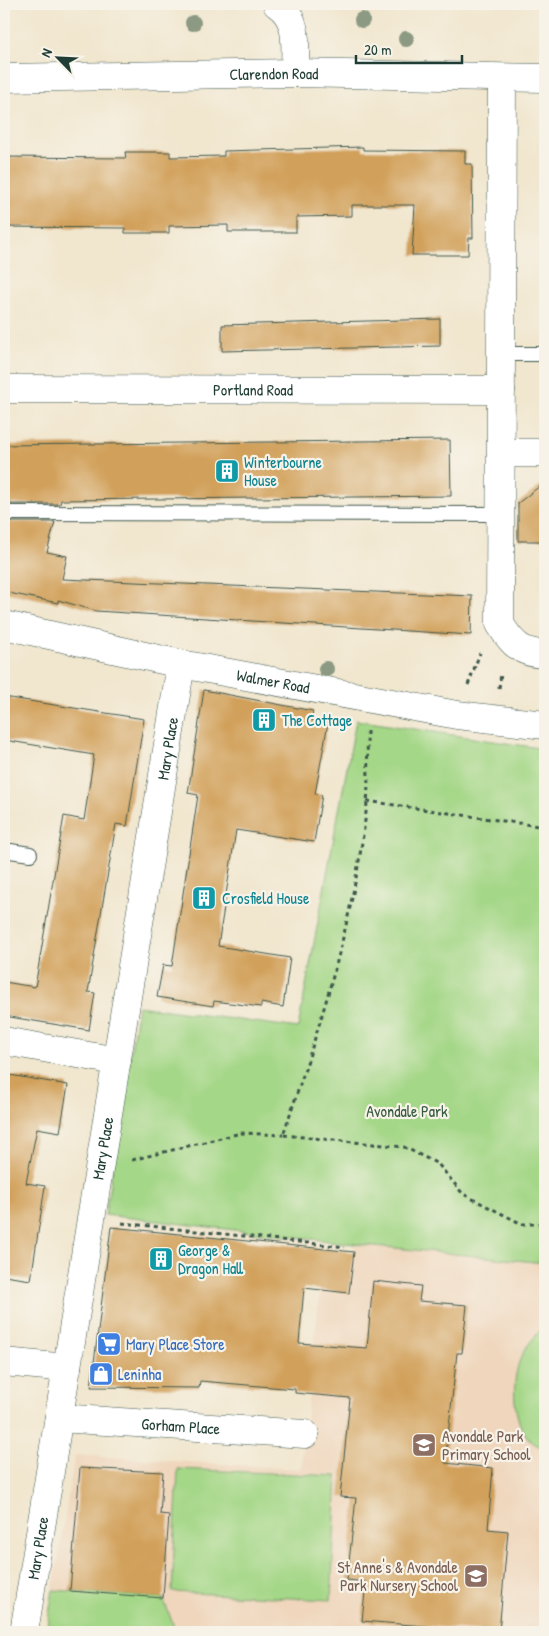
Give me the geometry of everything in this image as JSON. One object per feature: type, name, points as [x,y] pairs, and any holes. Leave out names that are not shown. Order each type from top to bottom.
[{"type":"street","points":[[277,4],[287,11],[292,20],[295,37],[295,73]]},
{"type":"street","name":"Clarendon Road","points":[[4,78],[295,73],[545,78]]},
{"type":"street","points":[[502,78],[501,514],[504,630],[517,648],[533,654],[545,654]]},
{"type":"street","name":"Portland Road","points":[[4,389],[501,390]]},
{"type":"street","points":[[501,453],[545,453]]},
{"type":"street","name":"Walmer Road","points":[[4,626],[181,664],[457,715],[545,725]]},
{"type":"street","name":"Mary Place","points":[[24,1632],[181,664]]},
{"type":"street","points":[[4,1041],[117,1061]]},
{"type":"street","points":[[4,1362],[67,1368]]},
{"type":"street","name":"Gorham Place","points":[[59,1418],[305,1434]]},
{"type":"lane","points":[[501,354],[545,354]]},
{"type":"lane","points":[[4,513],[501,514]]},
{"type":"lane","points":[[4,850],[30,854]]},
{"type":"path","points":[[457,715],[482,646],[504,630]]},
{"type":"path","points":[[493,719],[504,630]]},
{"type":"path","points":[[283,1135],[317,1036],[355,886],[367,801],[366,722],[371,698]]},
{"type":"path","points":[[367,801],[545,827]]},
{"type":"path","points":[[99,1168],[242,1133],[283,1135],[404,1147],[438,1164],[462,1194],[522,1224],[545,1224]]},
{"type":"path","points":[[91,1219],[345,1247]]},
{"type":"shaded area","name":"Avondale Park Primary School","points":[[355,1244],[545,1263],[545,1632],[46,1632],[75,1455],[301,1469],[320,1290],[349,1293]]},
{"type":"green space","name":"Avondale Park","points":[[356,720],[545,749],[545,1263],[355,1244],[105,1215],[138,1006],[298,1028]]},
{"type":"green space","points":[[545,1324],[545,1448],[534,1443],[525,1434],[519,1422],[516,1409],[515,1380],[524,1351]]},
{"type":"green space","points":[[178,1469],[337,1476],[331,1600],[172,1592]]},
{"type":"green space","points":[[53,1590],[163,1598],[176,1632],[46,1632]]},
{"type":"building","points":[[363,147],[363,150],[465,151],[465,164],[472,164],[473,238],[469,238],[468,255],[412,255],[415,205],[352,205],[352,216],[296,217],[296,232],[228,232],[228,225],[169,226],[169,233],[125,233],[125,228],[4,227],[4,157],[126,158],[125,152],[170,152],[170,157],[224,156],[224,151]]},
{"type":"building","points":[[440,319],[440,346],[222,351],[222,325]]},
{"type":"building","name":"Winterbourne House","points":[[450,440],[451,496],[61,500],[60,504],[5,504],[4,445]]},
{"type":"building","points":[[545,482],[545,541],[518,541],[518,503]]},
{"type":"building","points":[[5,522],[55,522],[47,552],[67,556],[62,579],[472,596],[471,635],[96,611],[58,600],[58,603],[4,592]]},
{"type":"building","name":"Crosfield House","points":[[204,690],[313,711],[311,720],[328,723],[315,794],[322,795],[314,842],[236,830],[218,946],[290,958],[283,1007],[261,1003],[261,1007],[214,1001],[213,1006],[157,997],[163,965],[172,966],[198,795],[188,793]]},
{"type":"building","points":[[4,697],[144,719],[127,826],[116,824],[88,992],[95,993],[89,1030],[4,1016],[4,982],[35,987],[64,816],[84,820],[94,755],[4,740]]},
{"type":"building","points":[[4,1074],[68,1085],[60,1132],[37,1128],[26,1183],[45,1186],[31,1280],[4,1276]]},
{"type":"building","points":[[111,1227],[354,1252],[349,1293],[304,1288],[299,1343],[367,1348],[373,1281],[421,1286],[419,1301],[467,1305],[462,1353],[457,1353],[445,1463],[493,1468],[488,1529],[508,1531],[499,1632],[362,1621],[366,1582],[347,1580],[356,1498],[340,1497],[350,1398],[295,1393],[295,1389],[200,1381],[199,1388],[91,1387]]},
{"type":"building","points":[[80,1468],[163,1472],[160,1514],[169,1515],[163,1598],[70,1591]]},
{"type":"place","name":"Winterbourne House","points":[[227,471]]},
{"type":"place","name":"The Cottage","points":[[264,720]]},
{"type":"place","name":"Crosfield House","points":[[204,898]]},
{"type":"place","name":"George & Dragon Hall","points":[[161,1259]]},
{"type":"place","name":"Mary Place Store","points":[[109,1344]]},
{"type":"place","name":"Leninha","points":[[101,1374]]},
{"type":"place","name":"Avondale Park Primary School","points":[[424,1445]]},
{"type":"place","name":"St Anne's & Avondale Park Nursery School","points":[[476,1576]]}]
